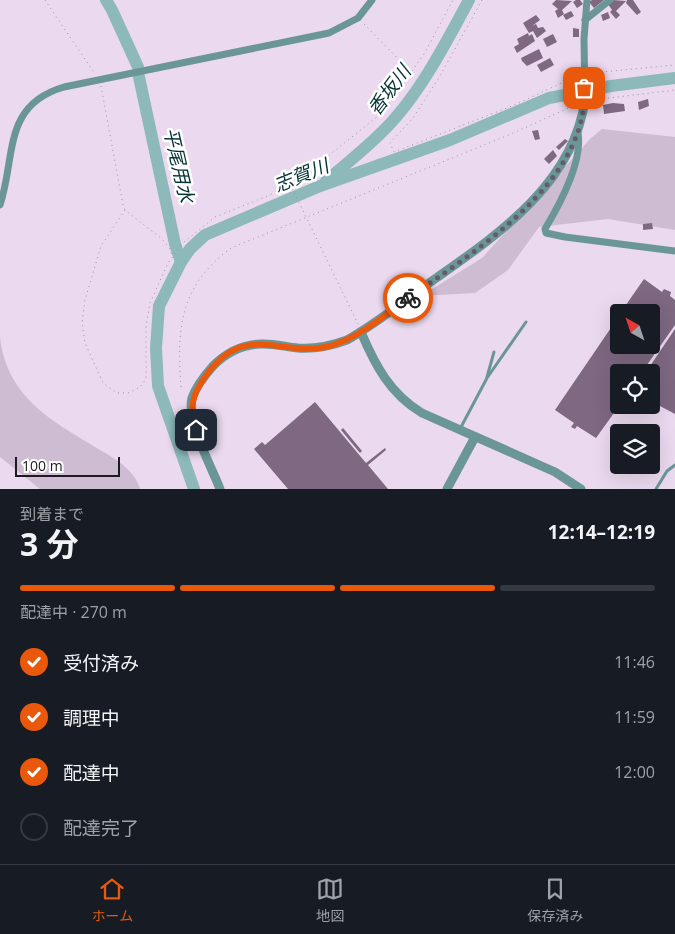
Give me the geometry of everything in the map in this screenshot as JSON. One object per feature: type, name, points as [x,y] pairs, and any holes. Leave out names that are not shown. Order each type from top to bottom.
[{"type":"street","points":[[0,206],[12,138],[22,117],[36,100],[48,92],[338,30],[358,18],[372,0]]},
{"type":"street","points":[[220,489],[196,430],[192,411],[192,398],[208,372],[230,352],[249,345],[268,344],[299,348],[322,347],[347,340],[489,242],[507,227],[539,193],[561,164],[578,133],[585,101],[585,20],[587,0]]},
{"type":"street","points":[[585,20],[610,0]]},
{"type":"street","points":[[578,133],[579,139],[573,167],[562,200],[545,229],[546,233],[675,251]]},
{"type":"street","points":[[361,332],[379,370],[401,398],[422,412],[555,472],[581,489]]},
{"type":"street","points":[[447,489],[475,437]]},
{"type":"lane","points":[[460,430],[487,378],[526,322]]},
{"type":"lane","points":[[487,378],[494,352]]},
{"type":"lane","points":[[656,489],[667,471],[675,465]]},
{"type":"path","points":[[45,0],[98,80],[125,210],[162,238],[170,249],[172,257]]},
{"type":"path","points":[[125,210],[101,246],[85,300],[82,323],[84,343],[103,383],[117,393],[128,393],[140,387],[146,379],[146,326],[150,303],[157,283],[178,249],[190,235],[215,217],[270,195],[289,183],[337,151],[384,112],[428,48],[453,0]]},
{"type":"path","points":[[482,0],[440,76],[413,118],[390,143],[394,152],[516,104],[584,74],[675,65]]},
{"type":"path","points":[[358,18],[412,73]]},
{"type":"path","points":[[181,387],[179,341],[182,316],[189,296],[201,277],[231,248],[585,101],[675,90]]},
{"type":"path","points":[[289,183],[361,332]]},
{"type":"shaded area","points":[[602,129],[675,137],[675,230],[608,219],[539,227],[508,270],[475,293],[421,296],[482,258],[591,138]]},
{"type":"shaded area","points":[[0,337],[5,359],[13,378],[24,394],[53,421],[122,464],[135,478],[140,489],[40,489],[0,457]]},
{"type":"building","points":[[556,0],[572,1],[562,10],[564,14],[558,18],[555,11],[558,9],[552,4]]},
{"type":"building","points":[[580,0],[583,4],[577,8],[573,2]]},
{"type":"building","points":[[592,0],[604,0],[594,8],[589,2]]},
{"type":"building","points":[[613,0],[626,1],[616,11],[620,15],[616,19],[610,12],[612,10],[608,4]]},
{"type":"building","points":[[627,0],[633,0],[641,12],[637,15],[626,3]]},
{"type":"building","points":[[571,11],[574,16],[566,20],[563,15]]},
{"type":"building","points":[[608,12],[610,18],[603,21],[601,15]]},
{"type":"building","points":[[536,15],[540,20],[532,26],[536,24],[538,28],[543,27],[546,31],[537,38],[533,31],[529,33],[523,23]]},
{"type":"building","points":[[573,28],[579,29],[579,37],[573,37]]},
{"type":"building","points":[[528,33],[529,36],[532,34],[535,41],[517,53],[514,47],[519,44],[517,39]]},
{"type":"building","points":[[553,34],[557,42],[547,47],[543,39]]},
{"type":"building","points":[[539,49],[543,58],[527,66],[522,61],[521,58]]},
{"type":"building","points":[[550,58],[554,65],[541,72],[537,65]]},
{"type":"building","points":[[648,99],[649,106],[639,110],[638,102]]},
{"type":"building","points":[[613,103],[624,104],[625,111],[604,114],[603,105]]},
{"type":"building","points":[[538,130],[540,139],[535,140],[532,131]]},
{"type":"building","points":[[565,139],[568,141],[559,150],[556,147]]},
{"type":"building","points":[[553,150],[557,156],[549,164],[544,159]]},
{"type":"building","points":[[652,223],[653,229],[643,230],[643,224]]},
{"type":"building","points":[[644,279],[662,292],[664,289],[671,292],[670,296],[675,300],[675,325],[660,346],[660,304],[627,304]]},
{"type":"building","points":[[610,329],[610,354],[655,354],[648,364],[610,364],[610,414],[613,414],[596,438],[577,426],[575,429],[571,427],[574,423],[555,410]]},
{"type":"building","points":[[675,329],[675,414],[660,406],[660,364],[651,364],[660,354]]},
{"type":"building","points":[[315,402],[366,463],[385,448],[386,450],[368,465],[388,489],[288,489],[254,449],[262,442],[265,445]]},
{"type":"building","points":[[343,428],[362,451],[360,453],[341,430]]},
{"type":"waterway","name":"平尾用水","points":[[106,0],[138,67]]},
{"type":"waterway","name":"香坂川","points":[[326,181],[376,138],[408,102],[420,86],[469,0]]},
{"type":"waterway","name":"平尾用水","points":[[139,77],[175,244],[181,262]]},
{"type":"waterway","name":"志賀川","points":[[194,489],[158,386],[156,348],[159,306],[181,262],[190,249],[205,235],[320,186],[450,140],[549,98],[611,86],[675,78]]},
{"type":"way so far","points":[[408,298],[489,242],[529,205],[557,169],[575,140],[583,114],[584,88]]},
{"type":"route","points":[[196,430],[191,405],[192,398],[208,372],[230,352],[249,345],[259,344],[299,348],[329,346],[347,340],[361,332],[408,298]]}]
